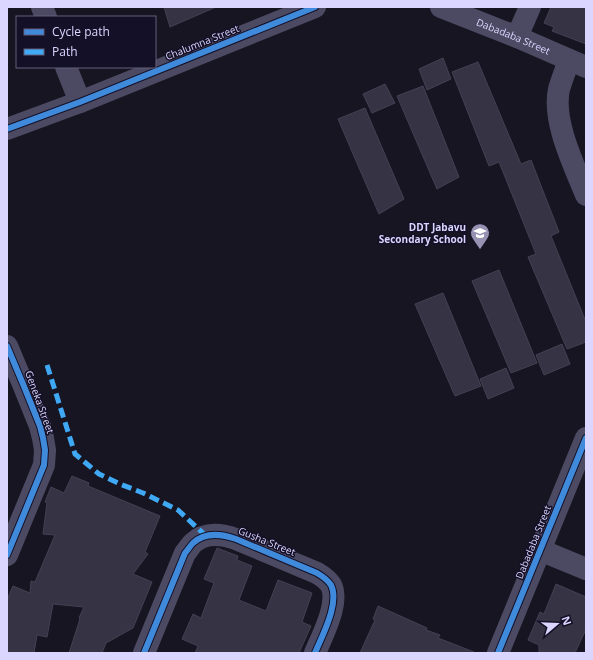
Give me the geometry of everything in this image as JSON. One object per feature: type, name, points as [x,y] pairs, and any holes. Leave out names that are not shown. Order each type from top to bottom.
[{"type":"street","name":"Chalumna Street","points":[[7,129],[80,102],[316,7]]},
{"type":"street","name":"Dabadaba Street","points":[[441,7],[578,63]]},
{"type":"street","points":[[517,38],[530,7]]},
{"type":"street","points":[[578,63],[559,89],[558,106],[560,121],[569,154],[586,195]]},
{"type":"street","points":[[66,68],[80,102]]},
{"type":"street","name":"Geneka Street","points":[[7,346],[40,426],[45,450],[44,465],[7,555]]},
{"type":"street","name":"Dabadaba Street","points":[[498,653],[586,438]]},
{"type":"street","name":"Gusha Street","points":[[144,653],[185,553],[194,543],[202,538],[212,535],[225,535],[236,538],[317,572],[325,578],[331,585],[333,606],[315,653]]},
{"type":"street","points":[[540,550],[586,569]]},
{"type":"building","points":[[164,7],[216,7],[170,27]]},
{"type":"building","points":[[551,7],[586,7],[586,44],[552,31],[554,27],[544,23]]},
{"type":"building","points":[[443,58],[451,79],[427,90],[419,69]]},
{"type":"building","points":[[478,62],[521,164],[531,160],[559,232],[551,236],[586,322],[586,342],[567,349],[528,257],[536,254],[499,162],[489,166],[452,72]]},
{"type":"building","points":[[385,84],[395,103],[372,113],[363,94]]},
{"type":"building","points":[[423,86],[459,177],[437,189],[397,96]]},
{"type":"building","points":[[365,108],[404,199],[379,214],[338,119]]},
{"type":"building","points":[[499,270],[537,363],[511,373],[472,281]]},
{"type":"building","points":[[443,293],[481,386],[455,396],[415,304]]},
{"type":"building","points":[[562,344],[570,364],[544,375],[536,355]]},
{"type":"building","points":[[506,368],[514,388],[488,399],[480,379]]},
{"type":"building","points":[[72,476],[89,483],[88,486],[160,516],[145,552],[148,554],[133,574],[152,582],[133,628],[106,643],[102,653],[69,653],[80,619],[79,618],[84,607],[53,604],[47,637],[37,635],[34,653],[7,653],[7,600],[13,586],[30,593],[31,581],[35,582],[55,535],[43,534],[47,503],[45,502],[51,487],[64,493]]},
{"type":"building","points":[[217,548],[238,556],[237,560],[252,566],[239,600],[266,611],[278,580],[312,593],[302,622],[311,626],[299,653],[195,653],[198,646],[182,639],[193,614],[201,618],[214,583],[204,579]]},
{"type":"building","points":[[556,584],[586,597],[586,629],[575,653],[539,653],[539,645],[528,640],[540,612],[544,614]]},
{"type":"building","points":[[378,606],[427,628],[426,630],[440,635],[438,638],[474,653],[360,653],[375,620],[373,619]]},
{"type":"marked path","points":[[47,365],[75,454],[99,474],[178,510],[206,536]]},
{"type":"cycle path","points":[[7,129],[80,102],[315,7]]},
{"type":"cycle path","points":[[7,346],[40,426],[45,450],[44,465],[7,555]]},
{"type":"cycle path","points":[[498,653],[586,438]]},
{"type":"cycle path","points":[[144,653],[185,553],[198,539],[214,535],[236,539],[317,573],[331,585],[333,592],[332,610],[326,629],[315,653]]},
{"type":"place","name":"DDT Jabavu Secondary School","points":[[480,250]]}]
